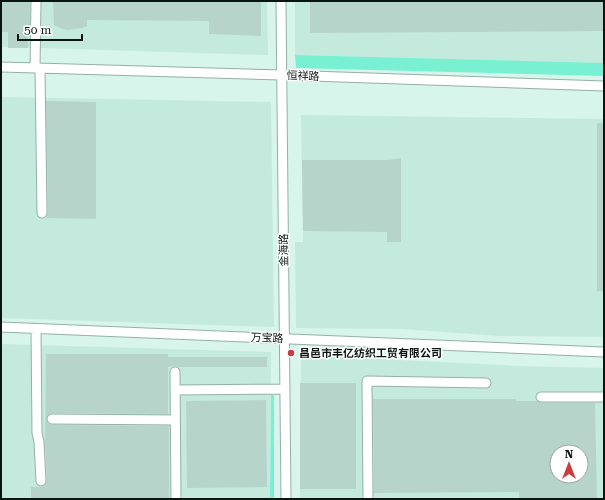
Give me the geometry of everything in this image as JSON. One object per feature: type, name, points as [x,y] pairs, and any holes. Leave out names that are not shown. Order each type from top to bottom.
[{"type":"street","points":[[36,1],[42,213]]},
{"type":"street","name":"金海路","points":[[281,1],[286,499]]},
{"type":"street","name":"恒祥路","points":[[1,67],[604,86]]},
{"type":"street","name":"万宝路","points":[[1,327],[604,352]]},
{"type":"street","points":[[36,329],[36,433],[39,442],[40,481]]},
{"type":"street","points":[[175,372],[176,499]]},
{"type":"street","points":[[368,499],[367,381],[486,383]]},
{"type":"street","points":[[175,390],[285,389]]},
{"type":"street","points":[[541,397],[604,398]]},
{"type":"street","points":[[52,419],[175,420]]},
{"type":"shaded area","points":[[1,1],[267,1],[268,55],[1,47]]},
{"type":"shaded area","points":[[295,1],[604,1],[604,63],[295,55]]},
{"type":"shaded area","points":[[1,97],[271,102],[274,327],[1,318]]},
{"type":"shaded area","points":[[301,115],[604,119],[604,337],[500,336],[401,329],[296,328],[295,242],[303,242]]},
{"type":"shaded area","points":[[1,344],[271,352],[270,499],[1,499]]},
{"type":"shaded area","points":[[301,355],[519,366],[604,368],[604,499],[300,499]]},
{"type":"green space","points":[[295,55],[604,63],[604,76],[296,68]]},
{"type":"green space","points":[[271,395],[274,395],[274,499],[270,499]]},
{"type":"building","points":[[1,1],[30,1],[30,32],[28,32],[28,48],[8,48],[8,32],[1,32]]},
{"type":"building","points":[[53,1],[261,1],[261,36],[209,34],[209,21],[87,20],[87,26],[83,28],[68,30],[62,29],[54,25]]},
{"type":"building","points":[[310,1],[604,1],[604,31],[310,33]]},
{"type":"building","points":[[46,101],[96,102],[96,219],[46,218],[48,213]]},
{"type":"building","points":[[597,123],[604,123],[604,291],[597,291]]},
{"type":"building","points":[[401,158],[401,242],[387,242],[387,232],[303,231],[302,160],[388,160]]},
{"type":"building","points":[[46,354],[168,354],[168,357],[267,357],[267,367],[168,367],[168,414],[52,413],[47,416],[47,422],[52,425],[169,426],[169,499],[31,499],[31,487],[45,486],[47,481],[45,442]]},
{"type":"building","points":[[300,383],[356,383],[356,489],[300,489]]},
{"type":"building","points":[[373,399],[516,399],[516,401],[537,401],[541,403],[595,403],[597,499],[519,499],[519,492],[374,493]]},
{"type":"building","points":[[266,400],[267,487],[187,488],[186,401]]},
{"type":"place","name":"昌邑市丰亿纺织工贸有限公司","points":[[291,353]]}]
